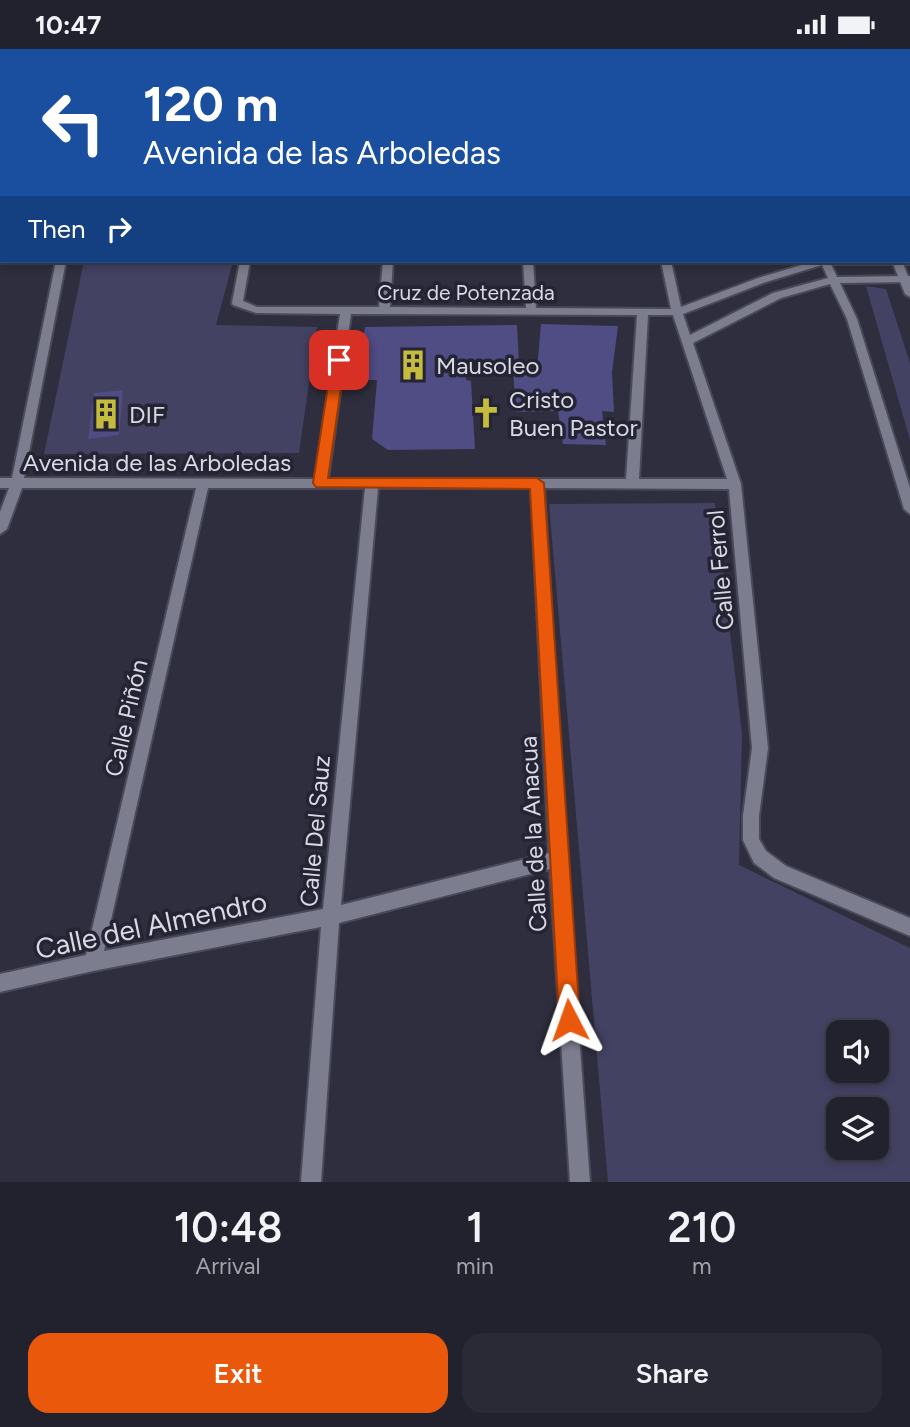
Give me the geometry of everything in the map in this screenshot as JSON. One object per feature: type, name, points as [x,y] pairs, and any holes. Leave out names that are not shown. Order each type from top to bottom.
[{"type":"street","points":[[0,529],[18,483],[61,263]]},
{"type":"street","name":"Cruz de Potenzada","points":[[245,263],[237,303],[256,310],[677,312]]},
{"type":"street","points":[[384,310],[388,263]]},
{"type":"street","points":[[528,263],[531,311]]},
{"type":"street","name":"Calle Ferrol","points":[[666,263],[677,312],[689,340],[734,484],[760,748],[751,816],[751,840],[760,857],[780,872],[910,927]]},
{"type":"street","points":[[677,312],[762,280],[820,263]]},
{"type":"street","points":[[828,263],[852,319],[910,509]]},
{"type":"street","points":[[898,263],[908,279],[910,294]]},
{"type":"street","points":[[689,340],[762,301],[809,284],[836,279],[908,279]]},
{"type":"street","points":[[321,483],[346,311]]},
{"type":"street","points":[[632,484],[643,312]]},
{"type":"street","name":"Avenida de las Arboledas","points":[[0,483],[734,484]]},
{"type":"street","name":"Calle de la Anacua","points":[[537,483],[558,859],[580,1182]]},
{"type":"street","name":"Calle Piñón","points":[[93,962],[202,484]]},
{"type":"street","name":"Calle Del Sauz","points":[[311,1182],[331,916],[372,484]]},
{"type":"street","name":"Calle del Almendro","points":[[0,983],[93,962],[331,916],[558,859]]},
{"type":"shaded area","points":[[84,263],[232,263],[216,325],[317,327],[299,453],[44,454]]},
{"type":"shaded area","points":[[866,286],[886,289],[910,363],[910,440]]},
{"type":"shaded area","points":[[715,503],[742,734],[739,865],[910,948],[910,1182],[608,1182],[549,504]]},
{"type":"building","points":[[541,324],[618,326],[612,372],[614,412],[602,411],[606,445],[563,444],[558,411],[516,412],[513,370],[537,370]]},
{"type":"building","points":[[517,325],[519,362],[467,362],[466,380],[471,381],[475,449],[388,450],[372,439],[377,380],[357,380],[365,327]]},
{"type":"building","name":"DIF","points":[[123,390],[119,435],[88,439],[94,393]]},
{"type":"place","name":"Mausoleo","points":[[413,365]]},
{"type":"place","name":"Cristo Buen Pastor","points":[[486,413]]},
{"type":"place","name":"DIF","points":[[106,414]]},
{"type":"route","points":[[339,360],[321,483],[537,483],[569,1020]]}]
